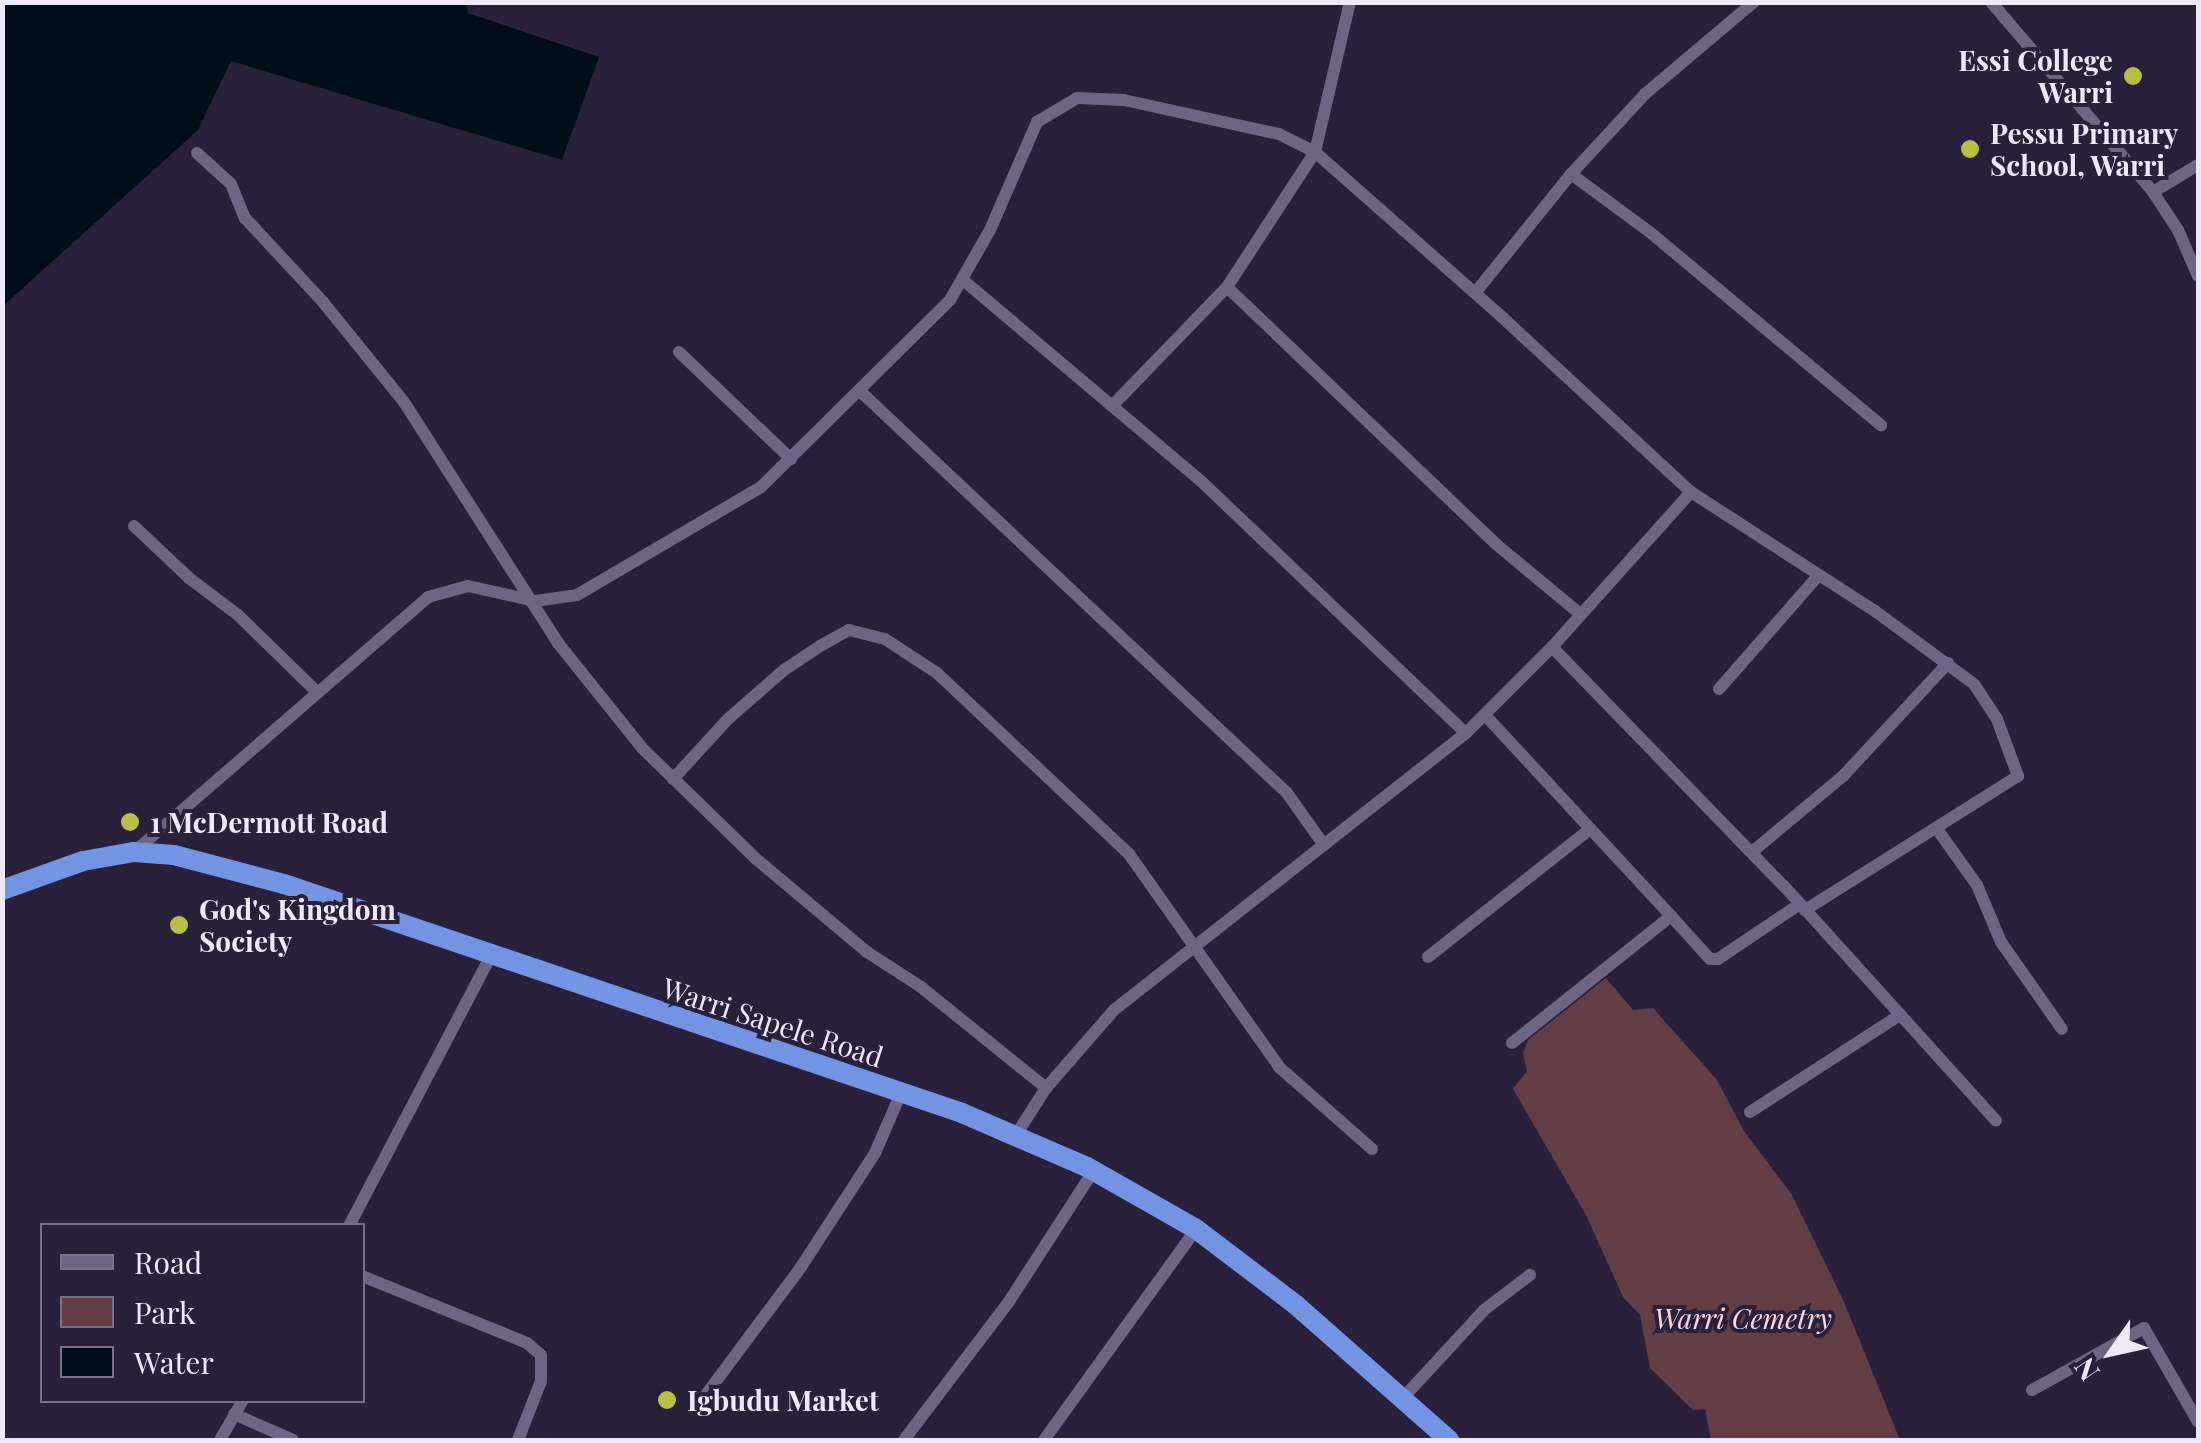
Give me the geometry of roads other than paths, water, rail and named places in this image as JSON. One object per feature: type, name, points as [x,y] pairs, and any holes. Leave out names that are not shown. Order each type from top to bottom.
[{"type":"highway","name":"Warri Sapele Road","points":[[2,890],[82,861],[134,852],[174,855],[284,884],[1016,1135],[1094,1170],[1196,1229],[1296,1305],[1449,1440]]},
{"type":"street","points":[[1112,406],[1227,287],[1315,152],[1350,2]]},
{"type":"street","points":[[1475,293],[1572,174],[1645,94],[1754,2]]},
{"type":"street","points":[[1991,2],[2153,192],[2178,230],[2198,276]]},
{"type":"street","points":[[134,852],[428,598],[468,586],[535,601],[576,595],[761,487],[950,300],[964,280],[1037,122],[1077,98],[1124,100],[1278,134],[1315,152],[1475,293],[1690,492],[1817,577],[1876,611],[1974,684],[1997,719],[2018,772],[2014,780],[1936,829],[1718,959],[1710,958],[1484,715]]},
{"type":"street","points":[[197,153],[231,184],[245,218],[323,302],[404,402],[535,601],[558,643],[642,748],[754,858],[867,952],[921,987],[1046,1088]]},
{"type":"street","points":[[2153,192],[2198,166]]},
{"type":"street","points":[[1572,174],[1651,232],[1882,426]]},
{"type":"street","points":[[964,280],[1303,575],[1466,732]]},
{"type":"street","points":[[1227,287],[1497,545],[1580,614]]},
{"type":"street","points":[[679,352],[791,459]]},
{"type":"street","points":[[861,392],[1287,793],[1324,845]]},
{"type":"street","points":[[1016,1135],[1046,1088],[1114,1010],[1466,732],[1552,647],[1690,492]]},
{"type":"street","points":[[134,526],[189,578],[238,615],[316,692]]},
{"type":"street","points":[[1718,688],[1817,577]]},
{"type":"street","points":[[673,779],[728,720],[784,670],[849,630],[865,631],[937,672],[1129,854],[1295,1085],[1372,1149]]},
{"type":"street","points":[[1552,647],[1752,852],[1996,1121]]},
{"type":"street","points":[[1752,852],[1844,775],[1948,664]]},
{"type":"street","points":[[1936,829],[1978,884],[2001,942],[2062,1029]]},
{"type":"street","points":[[1428,957],[1589,830]]},
{"type":"street","points":[[1512,1043],[1671,916]]},
{"type":"street","points":[[351,1223],[490,956]]},
{"type":"street","points":[[1750,1112],[1900,1015]]},
{"type":"street","points":[[702,1400],[801,1267],[876,1153],[901,1094]]},
{"type":"street","points":[[904,1440],[1008,1303],[1094,1170]]},
{"type":"street","points":[[1044,1440],[1196,1229]]},
{"type":"street","points":[[1402,1399],[1484,1310],[1530,1274]]},
{"type":"street","points":[[365,1277],[527,1342],[541,1355],[542,1381],[518,1440]]},
{"type":"street","points":[[2032,1390],[2144,1328],[2198,1422]]},
{"type":"street","points":[[220,1440],[240,1403]]},
{"type":"street","points":[[234,1414],[294,1440]]},
{"type":"water","points":[[3,2],[466,3],[468,13],[599,57],[562,160],[231,61],[198,130],[3,306]]},
{"type":"place","name":"Essi College Warri","points":[[2133,76]]},
{"type":"place","name":"Pessu Primary School, Warri","points":[[1970,149]]},
{"type":"place","name":"1 McDermott Road","points":[[130,822]]},
{"type":"place","name":"God's Kingdom Society","points":[[179,925]]},
{"type":"place","name":"Igbudu Market","points":[[667,1400]]},
{"type":"park label","name":"Warri Cemetry","points":[[1743,1318]]}]
